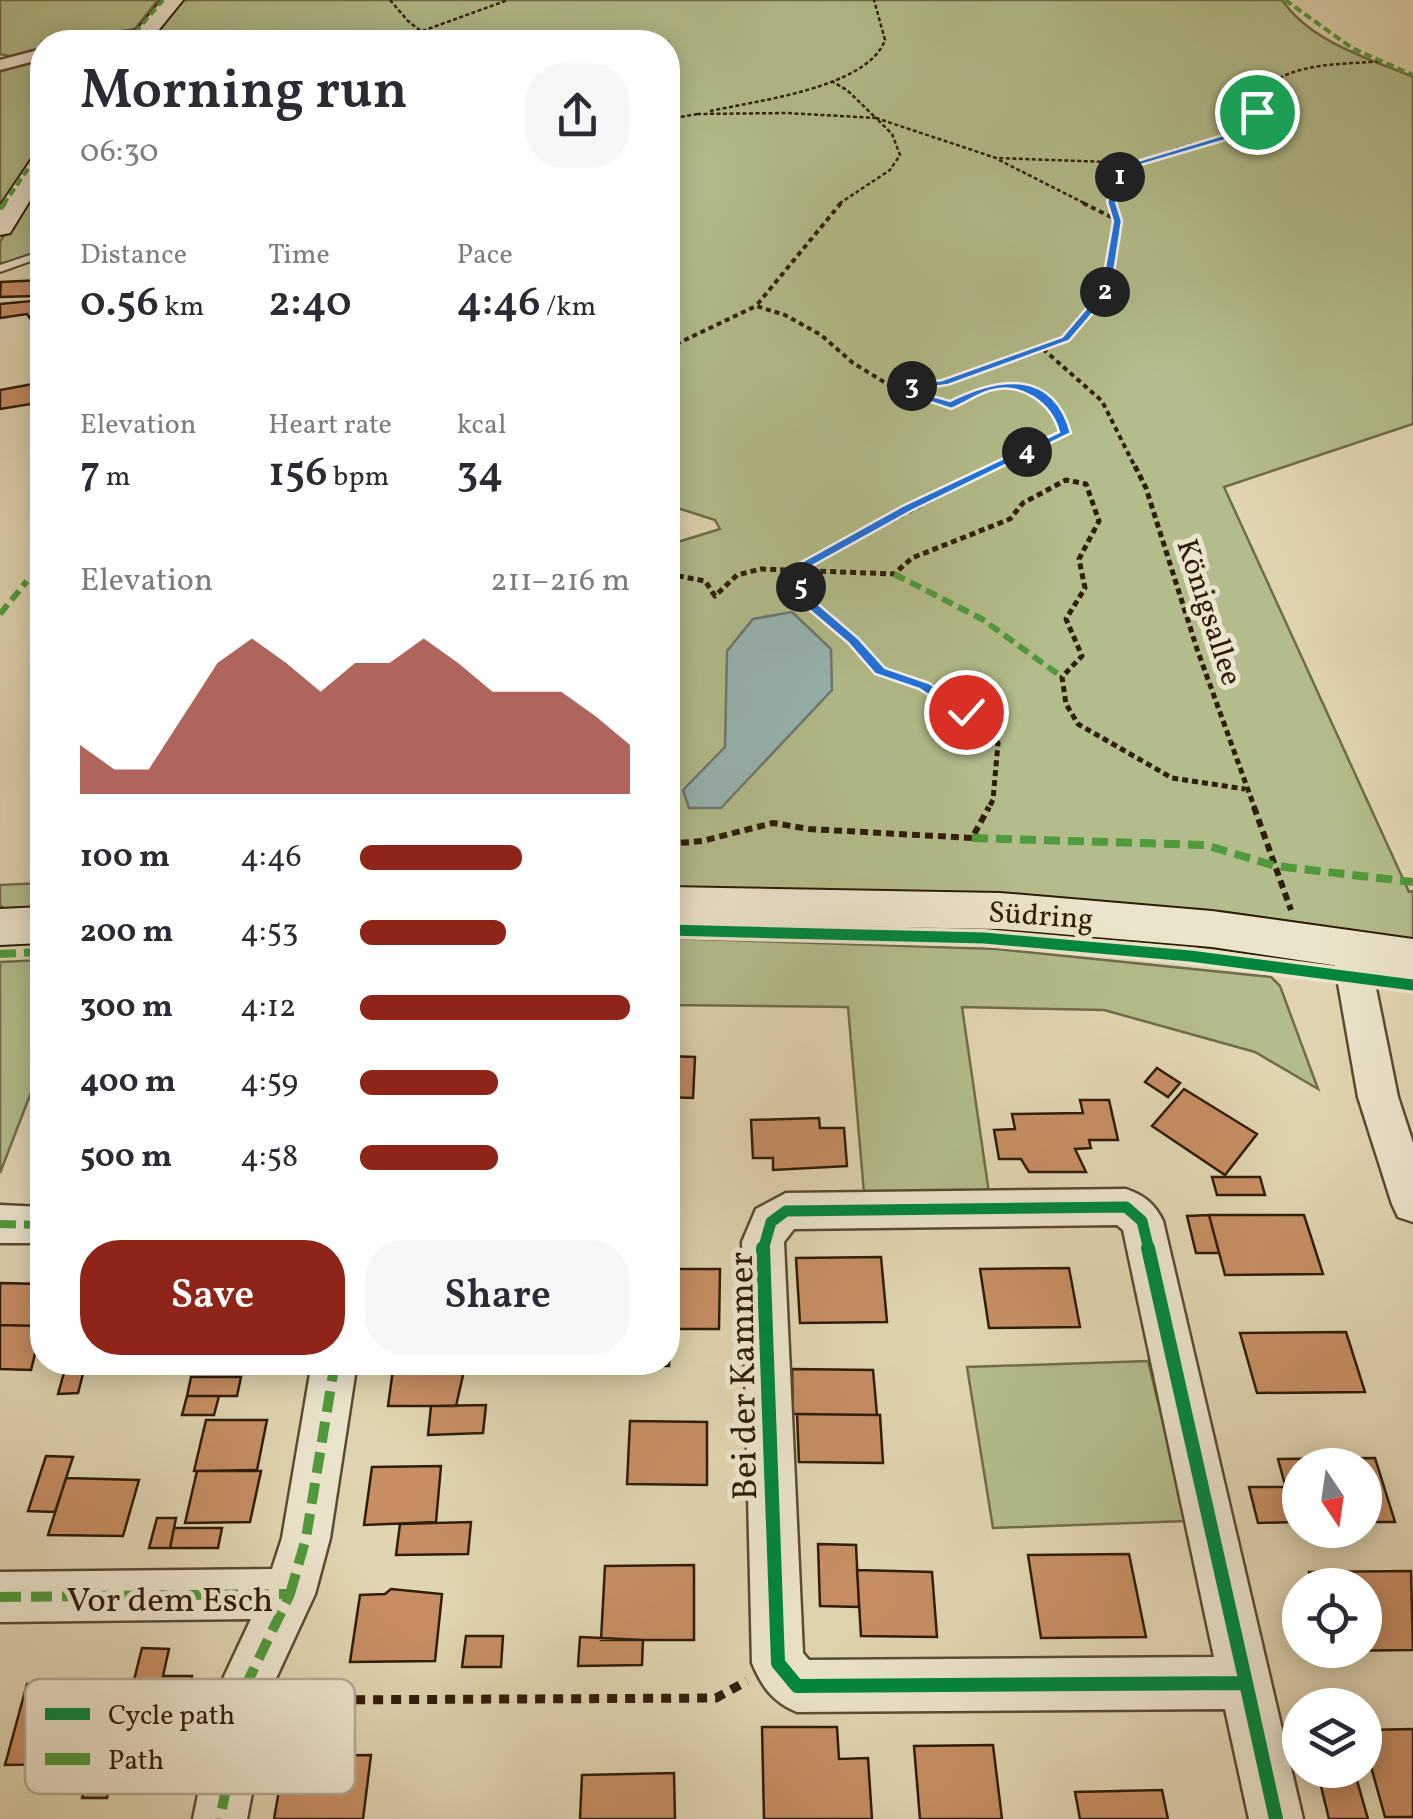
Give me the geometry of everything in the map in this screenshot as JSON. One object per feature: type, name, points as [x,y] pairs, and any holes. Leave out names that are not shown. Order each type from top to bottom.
[{"type":"main road","points":[[149,30],[174,0]]},
{"type":"main road","points":[[0,228],[30,181]]},
{"type":"main road","name":"Südring","points":[[680,905],[1000,911],[1212,930],[1413,958]]},
{"type":"main road","points":[[0,927],[30,926]]},
{"type":"street","points":[[0,65],[30,57]]},
{"type":"street","points":[[1350,949],[1378,1097],[1413,1204]]},
{"type":"street","name":"Bei der Kammer","points":[[778,1664],[763,1242],[771,1222],[786,1211],[1126,1207],[1142,1221],[1276,1819]]},
{"type":"street","points":[[0,1224],[30,1224]]},
{"type":"street","points":[[290,1594],[306,1538],[333,1375]]},
{"type":"street","name":"Vor dem Esch","points":[[0,1598],[290,1594],[248,1679]]},
{"type":"street","points":[[778,1664],[798,1686],[1246,1683]]},
{"type":"street","name":"Vor dem Esch","points":[[220,1819],[225,1794]]},
{"type":"lane","points":[[0,269],[30,258]]},
{"type":"path","points":[[390,0],[408,22],[423,30],[508,0]]},
{"type":"path","points":[[680,117],[831,82],[868,65],[883,48],[885,35],[874,0]]},
{"type":"path","points":[[996,158],[1138,164],[1247,131],[1264,90],[1279,78],[1314,68],[1381,62]]},
{"type":"path","points":[[680,342],[756,306],[836,206],[890,170],[900,154],[892,134],[846,90],[831,82]]},
{"type":"path","points":[[697,114],[787,113],[876,118],[996,158],[1118,221]]},
{"type":"path","points":[[894,388],[944,383],[1065,339],[1106,292],[1118,221],[1111,202],[1118,179],[1138,164]]},
{"type":"path","points":[[756,306],[785,314],[821,335],[852,363],[894,388],[951,405],[987,387],[1013,384],[1038,395],[1060,414],[1065,433],[908,508],[791,572]]},
{"type":"path","points":[[680,576],[706,580],[714,596],[737,575],[761,570],[894,574],[912,558],[1010,519],[1022,503],[1066,480],[1086,484],[1099,522],[1079,559],[1086,588],[1066,619],[1075,632],[1082,656],[1062,676],[1066,704],[1078,724],[1172,778],[1246,789]]},
{"type":"path","points":[[680,843],[702,842],[773,823],[809,829],[972,838],[993,800],[998,743],[966,712],[924,686],[880,671],[853,640],[814,607],[791,572]]},
{"type":"path","points":[[355,1700],[716,1698],[778,1664]]},
{"type":"green space","points":[[0,0],[158,0],[134,30],[30,30],[30,55],[18,58],[0,54]]},
{"type":"green space","points":[[179,0],[1282,0],[1294,15],[1324,38],[1413,77],[1413,424],[1224,487],[1409,892],[1413,891],[1413,939],[1226,912],[860,893],[680,891],[680,541],[720,529],[715,520],[680,509],[680,30],[154,30]]},
{"type":"green space","points":[[30,59],[30,164],[0,205],[0,67]]},
{"type":"green space","points":[[30,193],[30,261],[0,264],[0,242]]},
{"type":"green space","points":[[30,884],[30,914],[12,915],[0,905],[0,885]]},
{"type":"green space","points":[[680,918],[1008,930],[1254,960],[1002,936],[680,927]]},
{"type":"green space","points":[[680,938],[996,949],[1271,977],[1280,986],[1318,1089],[1255,1052],[1104,1010],[962,1007],[989,1193],[864,1193],[848,1007],[680,1005]]},
{"type":"green space","points":[[30,961],[30,1095],[0,1173],[0,962]]},
{"type":"green space","points":[[1148,1361],[1187,1521],[993,1528],[967,1367]]},
{"type":"water","points":[[792,612],[831,649],[832,690],[721,808],[689,808],[683,790],[725,747],[727,651],[753,619]]},
{"type":"building","points":[[30,281],[30,296],[0,297],[1,282]]},
{"type":"building","points":[[30,301],[30,318],[27,314],[0,318],[0,304]]},
{"type":"building","points":[[30,385],[30,404],[0,409],[0,390]]},
{"type":"building","points":[[680,1056],[695,1057],[693,1098],[680,1097]]},
{"type":"building","points":[[1157,1068],[1180,1083],[1168,1097],[1145,1082]]},
{"type":"building","points":[[1184,1089],[1257,1134],[1225,1175],[1152,1126]]},
{"type":"building","points":[[1080,1100],[1109,1100],[1118,1140],[1089,1140],[1091,1148],[1075,1149],[1086,1172],[1029,1172],[1021,1159],[999,1159],[994,1130],[1015,1129],[1012,1114],[1083,1113]]},
{"type":"building","points":[[819,1118],[820,1128],[844,1128],[847,1166],[773,1170],[773,1158],[753,1158],[751,1120]]},
{"type":"building","points":[[1212,1177],[1260,1177],[1265,1195],[1217,1195]]},
{"type":"building","points":[[1209,1215],[1304,1215],[1323,1274],[1225,1275]]},
{"type":"building","points":[[1209,1215],[1219,1253],[1196,1253],[1187,1216]]},
{"type":"building","points":[[881,1257],[887,1322],[800,1323],[796,1258]]},
{"type":"building","points":[[1069,1268],[1080,1327],[989,1328],[980,1269]]},
{"type":"building","points":[[680,1269],[720,1269],[719,1329],[680,1329]]},
{"type":"building","points":[[0,1283],[30,1284],[30,1326],[0,1325]]},
{"type":"building","points":[[0,1325],[30,1326],[30,1370],[0,1369]]},
{"type":"building","points":[[1346,1332],[1365,1392],[1257,1393],[1240,1333]]},
{"type":"building","points":[[792,1369],[873,1370],[877,1415],[793,1414]]},
{"type":"building","points":[[63,1375],[83,1375],[78,1393],[58,1394]]},
{"type":"building","points":[[392,1375],[463,1375],[456,1406],[388,1406]]},
{"type":"building","points":[[191,1377],[241,1377],[237,1396],[187,1396]]},
{"type":"building","points":[[187,1396],[219,1396],[214,1415],[182,1415]]},
{"type":"building","points":[[486,1405],[483,1433],[428,1435],[431,1406]]},
{"type":"building","points":[[797,1414],[880,1415],[883,1463],[799,1462]]},
{"type":"building","points":[[206,1420],[267,1420],[257,1470],[194,1471]]},
{"type":"building","points":[[630,1421],[707,1422],[707,1485],[627,1484]]},
{"type":"building","points":[[46,1456],[73,1457],[55,1512],[28,1511]]},
{"type":"building","points":[[441,1466],[436,1522],[364,1525],[372,1467]]},
{"type":"building","points":[[197,1471],[261,1471],[250,1522],[185,1523]]},
{"type":"building","points":[[66,1478],[139,1480],[123,1536],[48,1535]]},
{"type":"building","points":[[1382,1480],[1395,1522],[1382,1522]]},
{"type":"building","points":[[1249,1487],[1282,1487],[1282,1522],[1258,1523]]},
{"type":"building","points":[[157,1518],[176,1518],[170,1548],[149,1548]]},
{"type":"building","points":[[471,1522],[468,1554],[396,1555],[400,1524]]},
{"type":"building","points":[[174,1528],[222,1528],[218,1548],[170,1548]]},
{"type":"building","points":[[818,1544],[856,1545],[859,1607],[820,1606]]},
{"type":"building","points":[[1129,1554],[1146,1637],[1041,1638],[1028,1555]]},
{"type":"building","points":[[694,1565],[694,1640],[601,1640],[605,1566]]},
{"type":"building","points":[[857,1570],[932,1572],[937,1637],[861,1636]]},
{"type":"building","points":[[1382,1571],[1411,1571],[1413,1650],[1382,1650]]},
{"type":"building","points":[[391,1589],[442,1594],[435,1661],[350,1662],[360,1595],[385,1594]]},
{"type":"building","points":[[466,1636],[503,1636],[501,1667],[462,1667]]},
{"type":"building","points":[[580,1637],[643,1640],[642,1665],[578,1666]]},
{"type":"building","points":[[142,1648],[169,1649],[163,1676],[192,1676],[191,1679],[134,1679]]},
{"type":"building","points":[[25,1691],[25,1765],[5,1765]]},
{"type":"building","points":[[762,1727],[837,1727],[839,1759],[868,1758],[872,1819],[764,1819]]},
{"type":"building","points":[[1413,1729],[1413,1817],[1385,1817],[1377,1788],[1382,1788],[1382,1730]]},
{"type":"building","points":[[993,1745],[1002,1819],[920,1819],[914,1746]]},
{"type":"building","points":[[355,1755],[371,1755],[363,1819],[274,1819],[278,1794],[355,1794]]},
{"type":"building","points":[[674,1773],[675,1819],[580,1819],[582,1775]]},
{"type":"building","points":[[1321,1788],[1359,1788],[1368,1819],[1329,1819]]},
{"type":"building","points":[[1162,1790],[1168,1819],[1080,1819],[1075,1792]]},
{"type":"building","points":[[83,1794],[108,1794],[107,1798],[82,1798]]},
{"type":"marked path","points":[[137,30],[163,0]]},
{"type":"marked path","points":[[1285,0],[1352,48],[1413,75]]},
{"type":"marked path","points":[[0,209],[30,166]]},
{"type":"marked path","points":[[894,574],[982,619],[1062,677]]},
{"type":"marked path","points":[[0,614],[27,581]]},
{"type":"marked path","points":[[972,838],[1205,845],[1276,866],[1413,882]]},
{"type":"marked path","points":[[0,954],[30,953]]},
{"type":"marked path","points":[[0,1224],[30,1225]]},
{"type":"marked path","points":[[290,1594],[306,1538],[333,1375]]},
{"type":"marked path","points":[[0,1597],[290,1594],[249,1679]]},
{"type":"marked path","points":[[220,1819],[225,1794]]},
{"type":"cycle path","points":[[680,930],[984,938],[1190,956],[1413,985]]},
{"type":"cycle path","points":[[1247,1683],[797,1686],[778,1663],[763,1242],[771,1222],[786,1211],[1126,1207],[1142,1221],[1276,1819]]},
{"type":"route","points":[[966,712],[924,686],[880,671],[853,640],[814,607],[791,572],[908,508],[1065,433],[1060,414],[1038,395],[1013,384],[987,387],[951,405],[894,388],[944,383],[1065,339],[1106,292],[1118,221],[1111,202],[1118,179],[1138,164],[1247,131],[1257,112]]}]
